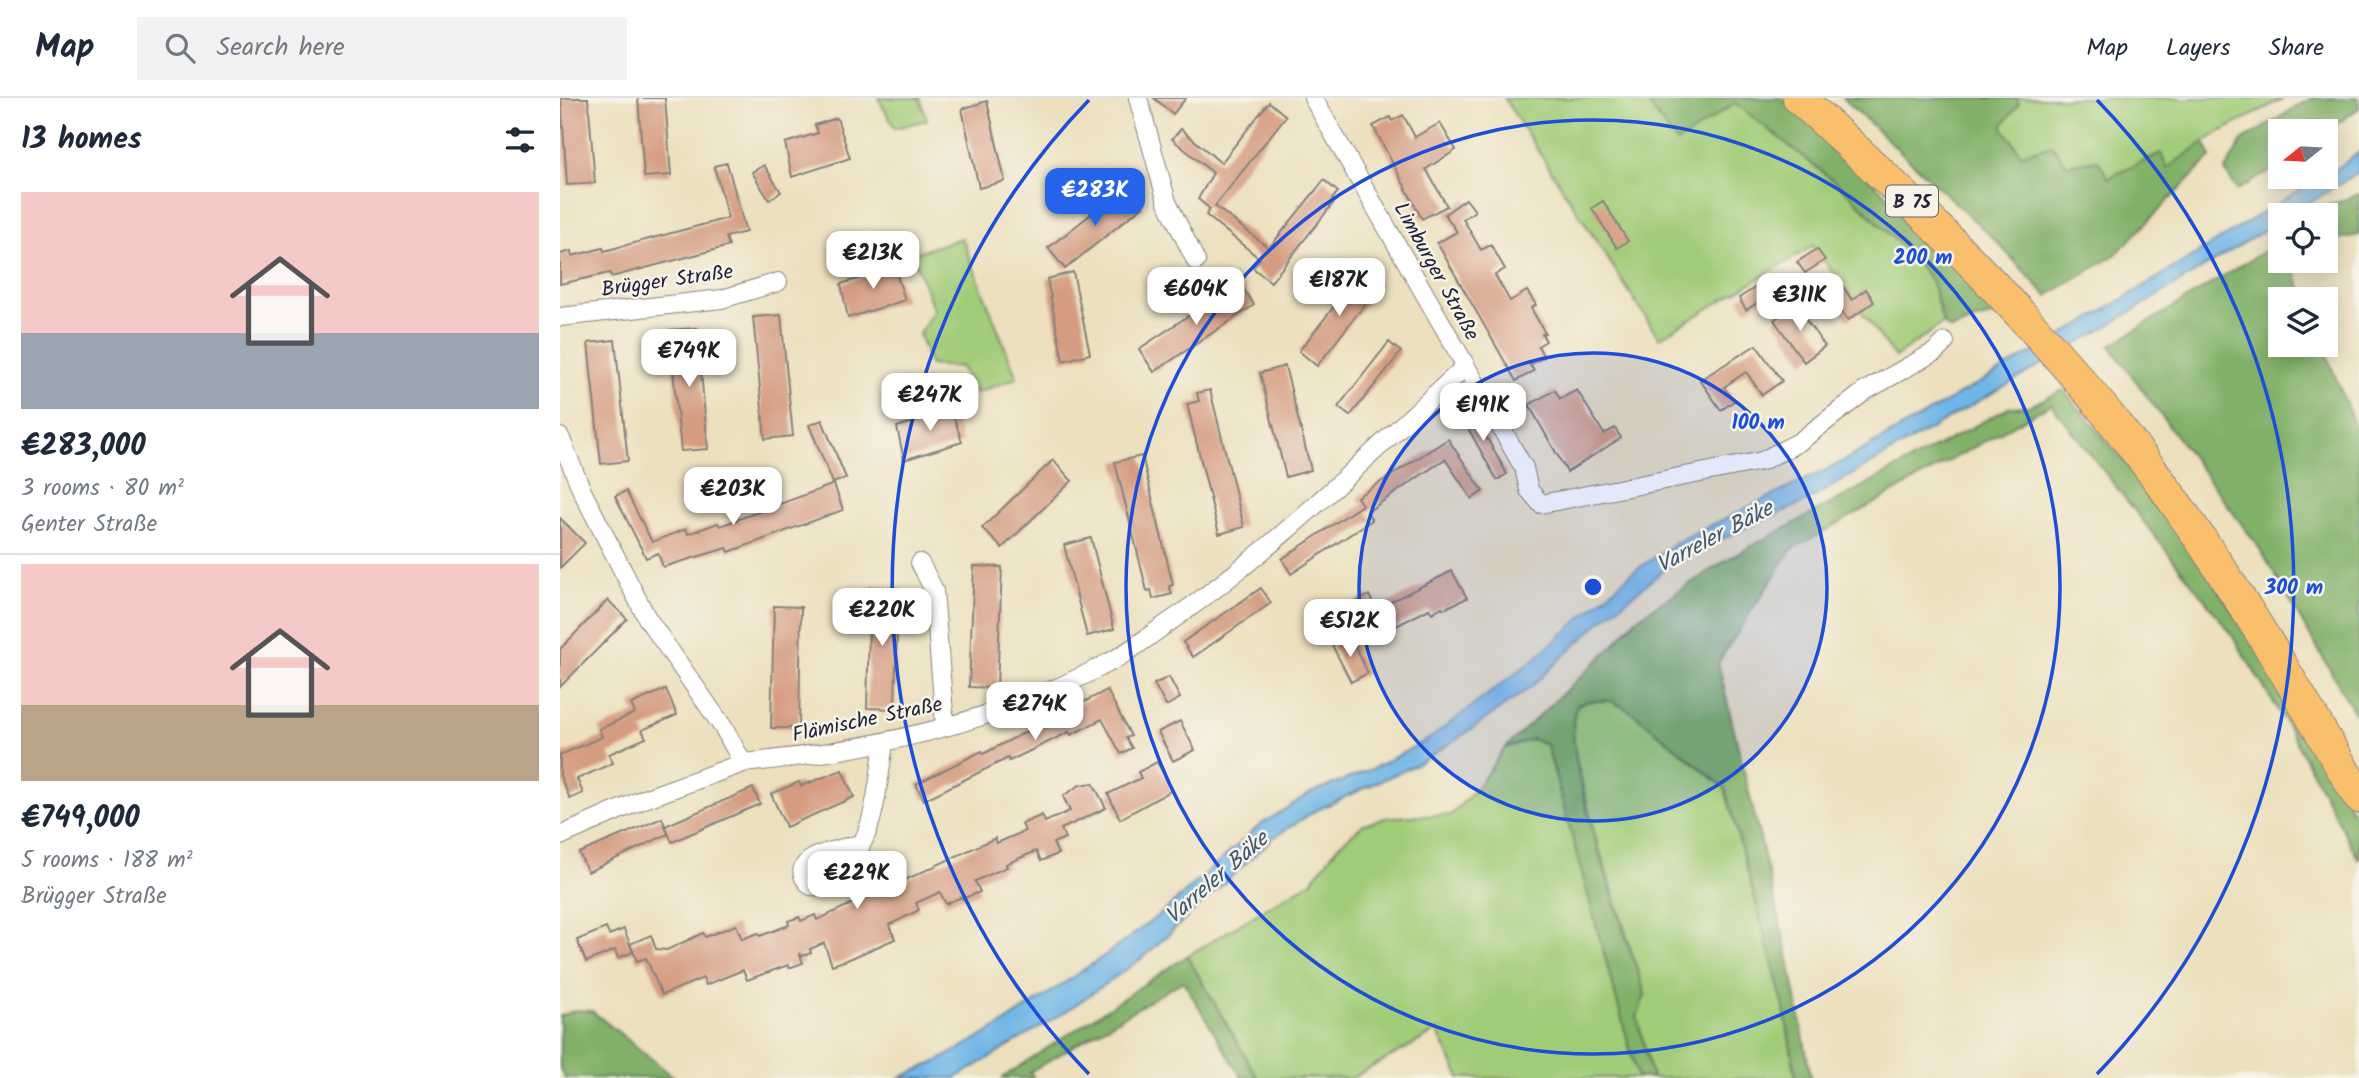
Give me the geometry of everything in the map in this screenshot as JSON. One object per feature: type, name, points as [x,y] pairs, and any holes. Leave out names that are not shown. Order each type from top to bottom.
[{"type":"highway","name":"B 75","points":[[1799,98],[2026,306]]},
{"type":"highway","name":"B 75","points":[[1828,98],[1956,218],[2083,373],[2201,539],[2277,655],[2359,797]]},
{"type":"highway","name":"B 75","points":[[2083,373],[2148,435],[2248,575],[2287,634],[2359,761]]},
{"type":"street","points":[[1138,98],[1167,202],[1196,261]]},
{"type":"street","name":"Limburger Straße","points":[[1313,98],[1524,468],[1529,490],[1541,503],[1762,461],[1798,442],[1865,391],[1923,359],[1945,342]]},
{"type":"street","name":"Brügger Straße","points":[[560,317],[722,299],[778,282]]},
{"type":"street","name":"Flämische Straße","points":[[560,836],[633,804],[743,763],[799,758],[884,743],[945,726],[1059,686],[1110,663],[1213,593],[1465,367]]},
{"type":"street","points":[[560,437],[582,491],[647,618],[723,727],[743,763]]},
{"type":"street","points":[[920,563],[934,590],[945,726]]},
{"type":"street","points":[[861,844],[874,812],[884,743]]},
{"type":"green space","points":[[878,98],[920,98],[927,120],[895,128]]},
{"type":"green space","points":[[1504,98],[1644,98],[1677,142],[1735,102],[1844,189],[1913,257],[1932,282],[1943,323],[1895,357],[1813,246],[1659,338]]},
{"type":"green space","points":[[1644,98],[1781,98],[1851,159],[2003,314],[1975,320],[1951,330],[1943,323],[1932,282],[1912,257],[1844,189],[1735,103],[1677,143]]},
{"type":"green space","points":[[1843,98],[2016,98],[2019,103],[2002,126],[2021,154],[2052,145],[2067,165],[2098,160],[2108,178],[2161,153],[2167,168],[2204,142],[2211,157],[2115,255],[2047,296],[1994,239]]},
{"type":"green space","points":[[2016,98],[2283,99],[2216,134],[2167,169],[2160,154],[2108,178],[2021,154],[2002,126],[2019,103]]},
{"type":"green space","points":[[2311,98],[2359,98],[2359,108],[2338,123],[2338,119],[2277,119]]},
{"type":"green space","points":[[2268,125],[2268,173],[2237,190],[2225,170],[2242,141]]},
{"type":"green space","points":[[2359,194],[2359,235],[2338,239],[2338,203],[2335,203]]},
{"type":"green space","points":[[962,238],[1017,378],[976,393],[961,367],[930,365],[919,334],[934,310],[912,254]]},
{"type":"green space","points":[[2268,249],[2268,273],[2295,273],[2300,287],[2268,287],[2268,357],[2328,357],[2359,437],[2359,720],[2260,549],[2110,346]]},
{"type":"green space","points":[[2063,390],[2169,514],[2289,698],[2359,823],[2359,860],[2287,725],[2230,632],[2051,404],[1791,550],[1718,663],[1789,960],[1811,1078],[1796,1078],[1784,1007],[1725,788],[1632,712],[1612,701],[1590,701],[1577,705],[1573,727],[1576,760],[1585,801],[1610,890],[1645,994],[1637,1017],[1652,1078],[1638,1078],[1547,745],[1532,739],[1505,748],[1612,647],[1636,619],[1726,560],[2010,407],[2029,406]]},
{"type":"green space","points":[[1612,701],[1632,712],[1725,788],[1784,1007],[1796,1078],[1652,1078],[1637,1017],[1645,994],[1595,835],[1574,750],[1571,716],[1577,704]]},
{"type":"green space","points":[[1532,739],[1547,745],[1638,1078],[1460,1078],[1437,1031],[1352,1078],[1258,1078],[1187,956],[1312,881],[1338,846],[1364,824],[1390,817],[1451,815],[1476,789],[1505,748]]},
{"type":"green space","points":[[1187,956],[1258,1078],[1242,1078],[1183,981],[1030,1072],[1034,1078],[1002,1078]]},
{"type":"green space","points":[[576,1010],[592,1011],[675,1078],[564,1078],[560,1068],[560,1016]]},
{"type":"water","points":[[2359,152],[2359,172],[2338,185],[2338,168]]},
{"type":"water","points":[[2302,189],[2332,189],[2309,203],[2279,203]]},
{"type":"water","name":"Varreler Bäke","points":[[2268,210],[2268,228],[2108,326],[1803,503],[1708,545],[1665,569],[1600,622],[1531,687],[1465,734],[1419,763],[1315,811],[1273,838],[1144,957],[1068,1010],[956,1078],[899,1078],[936,1062],[1003,1024],[1104,956],[1163,912],[1260,825],[1311,793],[1372,769],[1429,739],[1533,660],[1633,572],[1680,540],[1838,464],[2097,315]]},
{"type":"building","points":[[561,98],[588,98],[595,183],[567,185]]},
{"type":"building","points":[[638,98],[665,98],[671,175],[644,177]]},
{"type":"building","points":[[1154,98],[1186,98],[1173,114]]},
{"type":"building","points":[[987,101],[1005,181],[979,188],[962,109]]},
{"type":"building","points":[[1269,102],[1286,116],[1215,206],[1269,248],[1324,180],[1338,192],[1332,199],[1335,201],[1271,282],[1253,268],[1260,259],[1206,215],[1210,209],[1198,199],[1213,173],[1172,139],[1181,129],[1221,163]]},
{"type":"building","points":[[1403,115],[1415,137],[1440,123],[1456,150],[1426,169],[1447,206],[1422,219],[1373,126],[1390,117],[1392,121]]},
{"type":"building","points":[[837,118],[850,158],[792,177],[785,143],[818,133],[815,125]]},
{"type":"building","points":[[727,163],[746,232],[726,237],[729,246],[611,277],[610,273],[560,284],[560,254],[571,251],[572,256],[603,248],[604,251],[728,218],[714,166]]},
{"type":"building","points":[[764,165],[781,192],[769,200],[752,172]]},
{"type":"building","points":[[1127,186],[1143,206],[1065,269],[1048,248]]},
{"type":"building","points":[[1466,199],[1475,211],[1463,219],[1481,250],[1491,245],[1505,269],[1495,275],[1510,301],[1527,291],[1536,305],[1531,308],[1545,333],[1542,334],[1546,341],[1538,346],[1544,357],[1530,365],[1534,371],[1516,381],[1437,243],[1457,232],[1445,214]]},
{"type":"building","points":[[1603,201],[1628,241],[1617,248],[1592,208]]},
{"type":"building","points":[[1817,249],[1825,260],[1805,273],[1797,262]]},
{"type":"building","points":[[892,260],[905,300],[848,318],[841,284],[874,274],[872,266]]},
{"type":"building","points":[[1362,271],[1380,285],[1317,366],[1299,351]]},
{"type":"building","points":[[1073,272],[1090,354],[1063,361],[1047,279]]},
{"type":"building","points":[[1836,276],[1852,300],[1866,289],[1874,302],[1848,320],[1823,285]]},
{"type":"building","points":[[1772,277],[1779,289],[1746,310],[1739,298]]},
{"type":"building","points":[[1239,282],[1254,305],[1154,372],[1139,349]]},
{"type":"building","points":[[1795,305],[1825,346],[1804,362],[1774,320]]},
{"type":"building","points":[[781,315],[793,436],[765,439],[753,317]]},
{"type":"building","points":[[697,328],[708,449],[681,451],[669,330]]},
{"type":"building","points":[[615,340],[628,461],[601,464],[588,343]]},
{"type":"building","points":[[1389,342],[1401,352],[1350,416],[1338,407]]},
{"type":"building","points":[[1756,345],[1782,381],[1762,395],[1746,372],[1724,387],[1734,401],[1721,410],[1700,380]]},
{"type":"building","points":[[1285,366],[1311,470],[1286,477],[1260,373]]},
{"type":"building","points":[[1210,390],[1244,527],[1219,534],[1187,404],[1199,401],[1197,393]]},
{"type":"building","points":[[1555,390],[1560,399],[1577,390],[1604,434],[1615,428],[1621,438],[1567,472],[1529,405]]},
{"type":"building","points":[[949,402],[962,442],[904,460],[897,427],[930,417],[927,408]]},
{"type":"building","points":[[1469,406],[1507,474],[1497,480],[1459,412]]},
{"type":"building","points":[[822,420],[846,478],[833,483],[809,425]]},
{"type":"building","points":[[1448,439],[1483,491],[1472,499],[1445,459],[1367,512],[1372,520],[1291,574],[1282,559],[1362,505],[1357,497]]},
{"type":"building","points":[[1142,456],[1173,585],[1169,586],[1172,594],[1153,599],[1151,590],[1147,591],[1115,462]]},
{"type":"building","points":[[1053,460],[1072,481],[1002,548],[982,528]]},
{"type":"building","points":[[834,484],[843,510],[729,552],[727,548],[663,567],[658,553],[646,558],[615,496],[626,491],[652,542],[686,529],[688,534],[718,523],[720,526]]},
{"type":"building","points":[[560,518],[585,543],[560,568]]},
{"type":"building","points":[[1091,538],[1114,629],[1087,636],[1064,545]]},
{"type":"building","points":[[974,566],[1002,567],[997,688],[969,687]]},
{"type":"building","points":[[1452,571],[1467,598],[1432,613],[1429,609],[1379,635],[1368,614],[1347,625],[1339,611],[1369,595],[1376,609]]},
{"type":"building","points":[[870,587],[898,588],[895,709],[867,708]]},
{"type":"building","points":[[1261,588],[1271,603],[1193,657],[1183,642]]},
{"type":"building","points":[[608,600],[627,619],[560,687],[560,649]]},
{"type":"building","points":[[774,606],[801,607],[799,728],[771,728]]},
{"type":"building","points":[[1350,636],[1368,673],[1351,682],[1332,645]]},
{"type":"building","points":[[1169,677],[1180,698],[1166,706],[1154,684]]},
{"type":"building","points":[[666,689],[677,715],[642,730],[646,738],[609,754],[613,763],[577,779],[583,793],[570,799],[560,776],[560,755],[602,737],[599,729],[635,713],[631,704]]},
{"type":"building","points":[[1107,690],[1131,736],[1126,738],[1132,748],[1121,754],[1102,719],[1009,761],[1008,758],[924,800],[916,784],[982,751],[983,754]]},
{"type":"building","points":[[1180,721],[1195,750],[1173,761],[1158,732]]},
{"type":"building","points":[[1157,762],[1172,790],[1120,819],[1108,794],[1141,778],[1138,772]]},
{"type":"building","points":[[842,770],[854,797],[786,827],[771,794],[799,782],[801,786]]},
{"type":"building","points":[[1093,783],[1106,808],[1061,829],[1065,838],[1053,843],[1058,854],[1041,861],[1036,851],[1006,864],[1007,867],[975,881],[980,892],[962,899],[961,897],[946,904],[940,892],[916,903],[919,910],[889,925],[895,939],[847,960],[832,965],[824,943],[810,949],[811,953],[802,956],[799,953],[803,963],[789,968],[788,965],[747,980],[743,970],[706,985],[703,978],[662,995],[646,958],[637,961],[630,944],[651,935],[656,949],[667,950],[703,933],[705,937],[736,925],[742,939],[758,933],[760,936],[789,925],[788,921],[799,917],[801,921],[815,915],[817,920],[860,900],[856,890],[869,885],[873,895],[995,838],[997,843],[1025,831],[1022,824],[1042,815],[1045,822],[1070,811],[1063,796],[1080,785]]},
{"type":"building","points":[[753,788],[760,804],[672,842],[665,826]]},
{"type":"building","points":[[662,818],[668,834],[588,872],[579,853]]},
{"type":"building","points":[[606,928],[609,935],[624,929],[633,952],[618,958],[615,950],[586,962],[577,940]]}]
